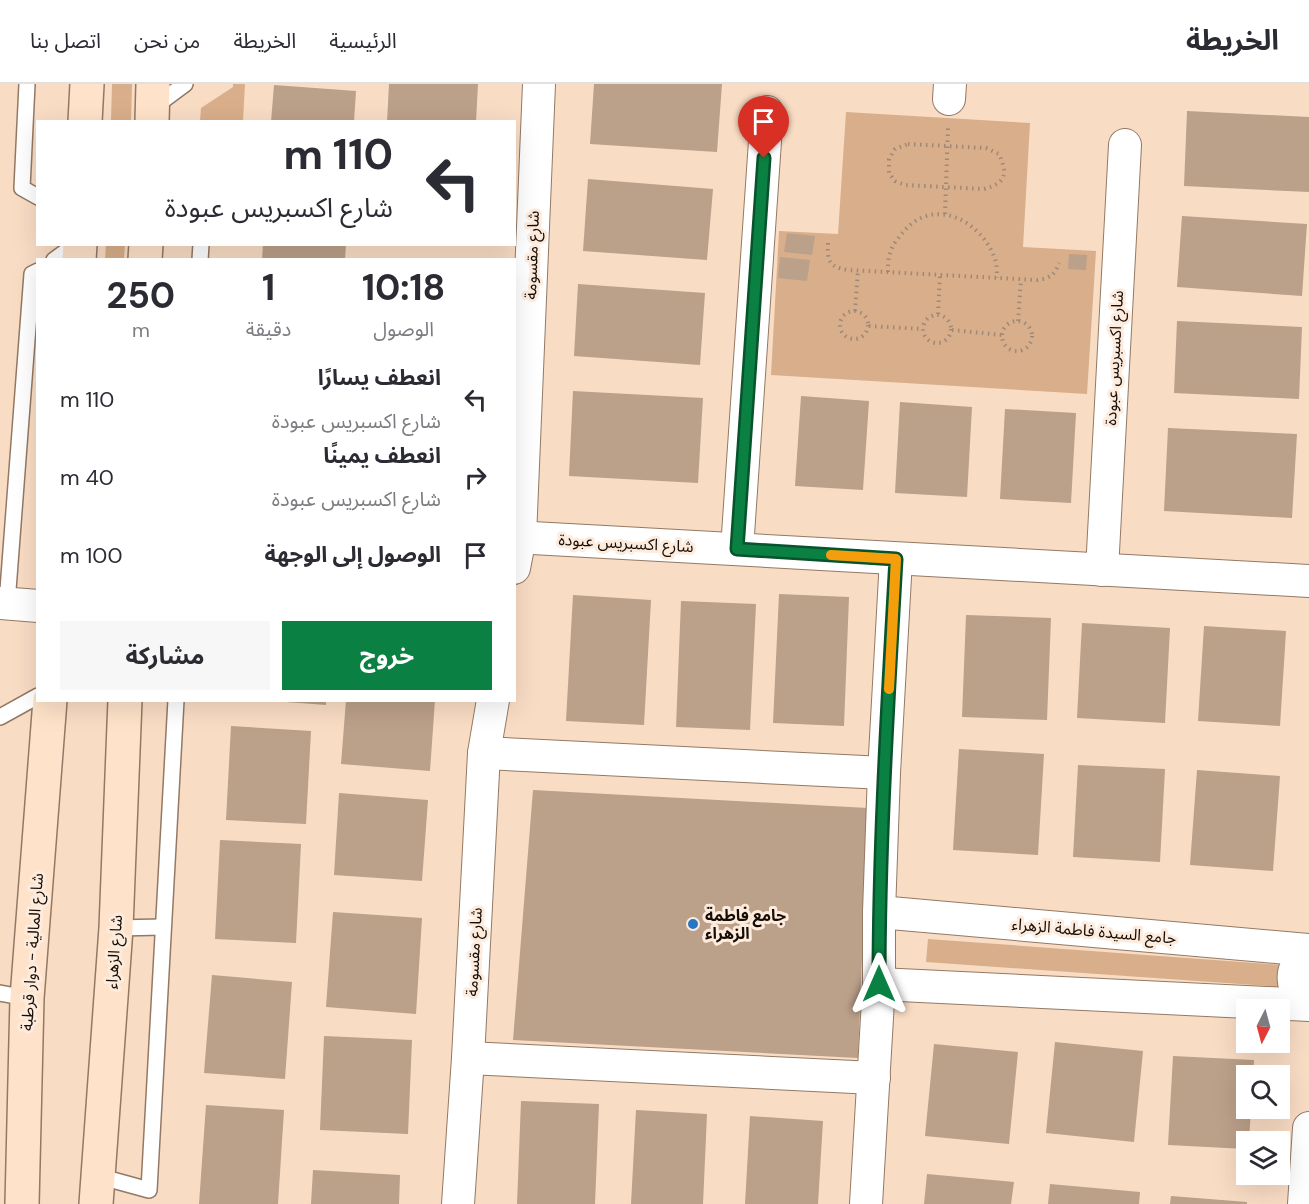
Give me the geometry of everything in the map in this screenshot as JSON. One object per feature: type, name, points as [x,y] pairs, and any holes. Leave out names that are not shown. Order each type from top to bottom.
[{"type":"main road","points":[[85,120],[87,84]]},
{"type":"main road","name":"شارع المالية - دوار قرطبة","points":[[22,1204],[14,995],[50,702]]},
{"type":"main road","name":"شارع الزهراء","points":[[97,1190],[116,928],[125,702]]},
{"type":"street","name":"شارع مقسومة","points":[[517,537],[539,84]]},
{"type":"street","points":[[737,549],[767,111]]},
{"type":"street","name":"شارع اكسبريس عبودة","points":[[1102,570],[1125,145]]},
{"type":"street","name":"شارع اكسبريس عبودة","points":[[517,537],[1309,581]]},
{"type":"street","points":[[866,1204],[879,984],[884,773],[896,559]]},
{"type":"street","name":"شارع مقسومة","points":[[458,1204],[484,753],[493,702]]},
{"type":"street","points":[[484,753],[884,773]]},
{"type":"street","name":"جامع السيدة فاطمة الزهراء","points":[[879,912],[1309,950]]},
{"type":"street","points":[[1309,955],[1298,964],[1293,981],[1301,998],[1309,1004]]},
{"type":"street","points":[[879,984],[1309,1004]]},
{"type":"street","points":[[468,1058],[874,1078]]},
{"type":"street","points":[[1304,1204],[1309,1128]]},
{"type":"lane","points":[[27,84],[22,188],[36,196]]},
{"type":"lane","points":[[152,105],[185,84]]},
{"type":"lane","points":[[57,258],[75,246]]},
{"type":"lane","points":[[15,604],[32,274],[36,272]]},
{"type":"lane","points":[[0,717],[36,697]]},
{"type":"lane","points":[[97,1190],[149,1190],[176,702]]},
{"type":"lane","points":[[116,928],[163,927]]},
{"type":"path","points":[[945,214],[949,92]]},
{"type":"path","points":[[908,144],[948,146],[986,148],[999,154],[1004,165],[1004,177],[997,185],[984,189],[905,185],[895,181],[889,173],[889,159],[895,149],[908,144]]},
{"type":"path","points":[[888,272],[890,254],[898,237],[911,224],[927,216],[945,214],[960,219],[975,228],[988,244],[996,262],[997,278]]},
{"type":"path","points":[[828,243],[827,257],[831,263],[839,268],[858,270],[1037,280],[1047,278],[1055,272],[1059,263]]},
{"type":"path","points":[[855,311],[858,270]]},
{"type":"path","points":[[938,315],[940,275]]},
{"type":"path","points":[[1018,321],[1021,279]]},
{"type":"path","points":[[855,311],[862,313],[868,319],[869,326],[867,334],[861,339],[854,340],[846,338],[841,332],[840,324],[842,317],[848,312],[855,311]]},
{"type":"path","points":[[938,315],[945,317],[952,330],[950,337],[944,343],[936,344],[929,342],[922,329],[925,321],[931,316],[938,315]]},
{"type":"path","points":[[1018,321],[1031,329],[1032,337],[1024,349],[1016,351],[1004,343],[1002,335],[1011,322],[1018,321]]},
{"type":"path","points":[[869,326],[922,329]]},
{"type":"path","points":[[952,330],[1002,335]]},
{"type":"shaded area","points":[[112,84],[132,84],[131,120],[111,120]]},
{"type":"shaded area","points":[[233,84],[245,84],[243,120],[200,120],[201,108],[233,87]]},
{"type":"shaded area","points":[[846,112],[1030,123],[1023,247],[1096,251],[1087,394],[771,375],[779,231],[838,234]]},
{"type":"shaded area","points":[[106,246],[125,246],[124,258],[105,258]]},
{"type":"shaded area","points":[[928,939],[1283,965],[1281,987],[926,962]]},
{"type":"building","points":[[389,84],[478,84],[476,120],[387,120]]},
{"type":"building","points":[[594,84],[722,84],[717,152],[590,144]]},
{"type":"building","points":[[274,85],[356,91],[354,120],[271,120]]},
{"type":"building","points":[[1187,111],[1309,117],[1309,192],[1184,186]]},
{"type":"building","points":[[588,179],[713,189],[707,260],[583,251]]},
{"type":"building","points":[[1182,216],[1307,224],[1302,296],[1177,287]]},
{"type":"building","points":[[787,233],[815,236],[812,255],[784,252]]},
{"type":"building","points":[[263,246],[346,246],[345,258],[262,258]]},
{"type":"building","points":[[1069,254],[1087,255],[1086,270],[1068,269]]},
{"type":"building","points":[[780,257],[810,260],[807,281],[778,278]]},
{"type":"building","points":[[578,284],[705,293],[700,365],[574,356]]},
{"type":"building","points":[[1177,321],[1302,327],[1299,399],[1174,393]]},
{"type":"building","points":[[573,391],[703,398],[698,483],[569,476]]},
{"type":"building","points":[[801,396],[869,401],[863,490],[795,486]]},
{"type":"building","points":[[900,402],[972,407],[967,497],[895,493]]},
{"type":"building","points":[[1005,409],[1076,413],[1071,503],[1000,499]]},
{"type":"building","points":[[1168,428],[1297,434],[1292,518],[1164,511]]},
{"type":"building","points":[[779,594],[849,597],[844,726],[773,723]]},
{"type":"building","points":[[573,595],[651,600],[644,725],[566,721]]},
{"type":"building","points":[[681,601],[756,604],[750,730],[676,727]]},
{"type":"building","points":[[966,615],[1051,618],[1047,720],[962,717]]},
{"type":"building","points":[[1082,623],[1170,628],[1165,723],[1077,718]]},
{"type":"building","points":[[1204,626],[1286,631],[1280,726],[1198,721]]},
{"type":"building","points":[[286,702],[326,702],[326,705]]},
{"type":"building","points":[[346,702],[435,702],[430,771],[341,764]]},
{"type":"building","points":[[231,726],[311,731],[306,824],[226,820]]},
{"type":"building","points":[[959,749],[1044,754],[1038,855],[953,850]]},
{"type":"building","points":[[1078,765],[1165,769],[1160,862],[1073,857]]},
{"type":"building","points":[[1197,770],[1280,776],[1273,871],[1190,865]]},
{"type":"building","name":"جامع فاطمة الزهراء","points":[[533,790],[868,808],[858,1058],[513,1040]]},
{"type":"building","points":[[339,793],[428,800],[422,881],[334,875]]},
{"type":"building","points":[[220,840],[301,844],[296,943],[215,939]]},
{"type":"building","points":[[333,912],[422,918],[416,1014],[326,1007]]},
{"type":"building","points":[[212,975],[292,982],[285,1079],[204,1073]]},
{"type":"building","points":[[324,1036],[412,1040],[408,1134],[320,1130]]},
{"type":"building","points":[[1055,1042],[1143,1051],[1134,1142],[1046,1133]]},
{"type":"building","points":[[934,1044],[1018,1052],[1009,1144],[925,1136]]},
{"type":"building","points":[[1173,1056],[1254,1060],[1254,1065],[1236,1065],[1236,1119],[1250,1119],[1250,1131],[1236,1131],[1236,1148],[1168,1145]]},
{"type":"building","points":[[521,1101],[599,1104],[595,1204],[517,1204]]},
{"type":"building","points":[[206,1105],[284,1110],[278,1204],[199,1204]]},
{"type":"building","points":[[636,1110],[707,1114],[703,1204],[631,1204]]},
{"type":"building","points":[[750,1116],[823,1121],[818,1204],[745,1204]]},
{"type":"building","points":[[313,1170],[400,1175],[399,1204],[311,1204]]},
{"type":"building","points":[[927,1174],[1014,1182],[1011,1204],[924,1204]]},
{"type":"building","points":[[1050,1184],[1140,1192],[1139,1204],[1048,1204]]},
{"type":"building","points":[[1171,1196],[1247,1202],[1247,1204],[1170,1204]]},
{"type":"slow traffic","points":[[831,555],[896,559],[889,689]]},
{"type":"place","name":"جامع فاطمة الزهراء","points":[[693,924]]},
{"type":"route","points":[[764,158],[737,549],[896,559],[879,912],[879,984]]}]
